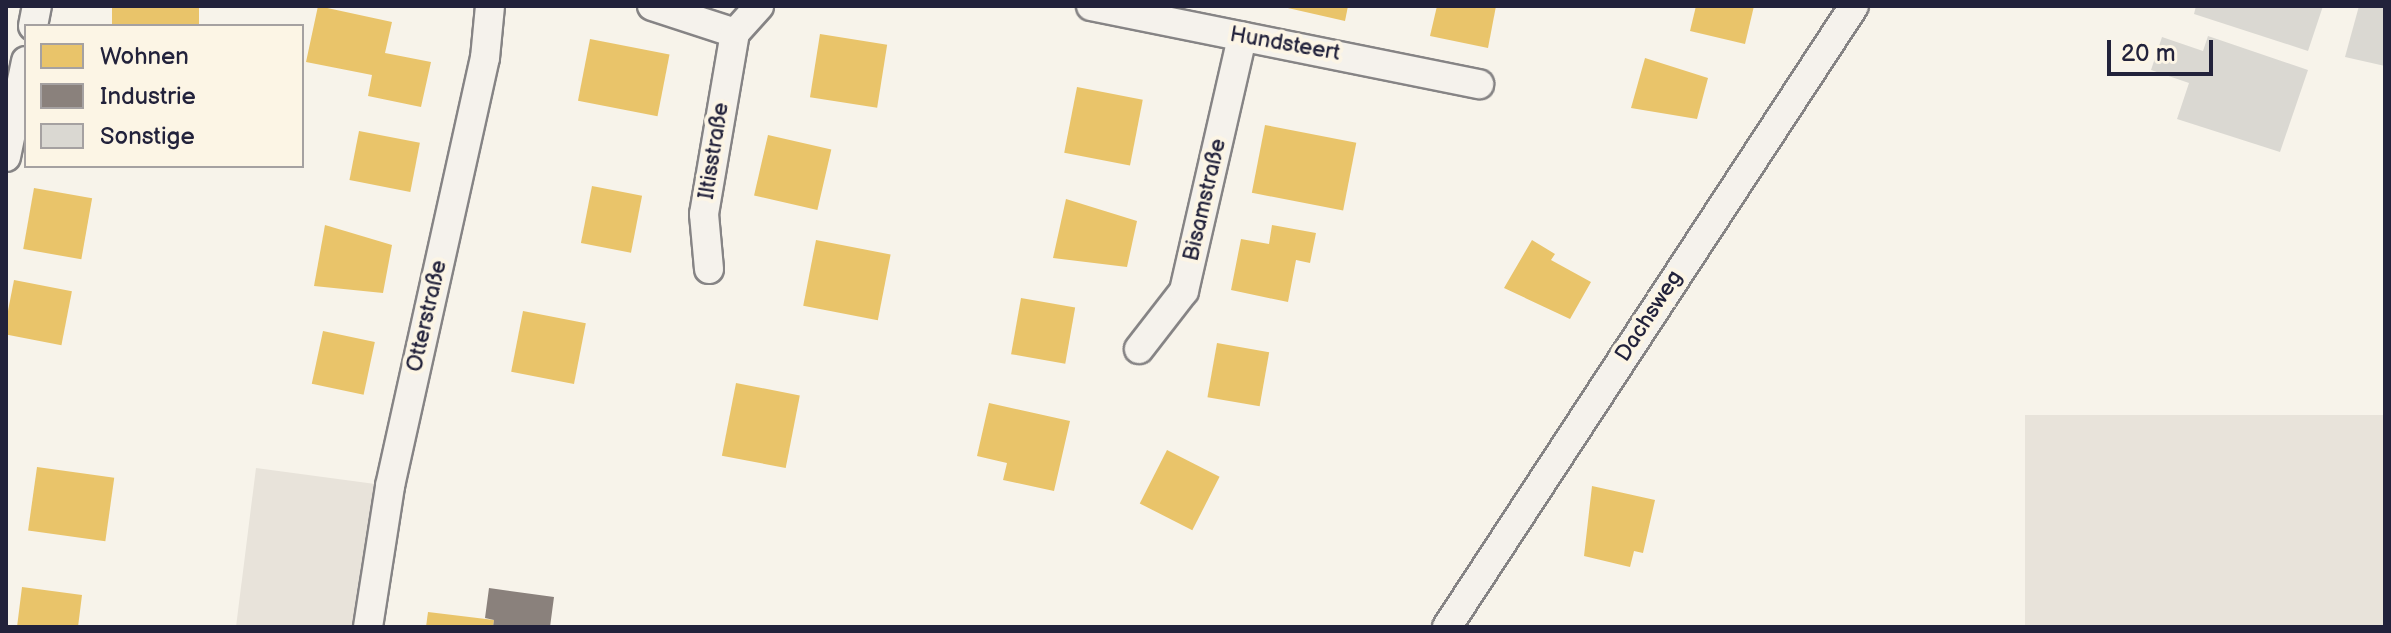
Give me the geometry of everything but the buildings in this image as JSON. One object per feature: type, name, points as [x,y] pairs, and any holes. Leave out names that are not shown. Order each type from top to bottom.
[{"type":"street","name":"Otterstraße","points":[[368,627],[390,486],[485,58],[490,6]]},
{"type":"street","points":[[652,6],[735,33],[759,6]]},
{"type":"street","name":"Hundsteert","points":[[1091,6],[1242,37],[1265,37],[1479,84]]},
{"type":"street","name":"Dachsweg","points":[[1447,627],[1854,6]]},
{"type":"street","name":"Iltisstraße","points":[[709,269],[705,202],[735,33]]},
{"type":"street","name":"Bisamstraße","points":[[1139,349],[1184,291],[1242,37]]},
{"type":"street","points":[[6,157],[24,71]]},
{"type":"shaded area","points":[[2025,415],[2385,415],[2385,627],[2025,627]]},
{"type":"shaded area","points":[[256,468],[390,486],[368,627],[236,627]]}]
